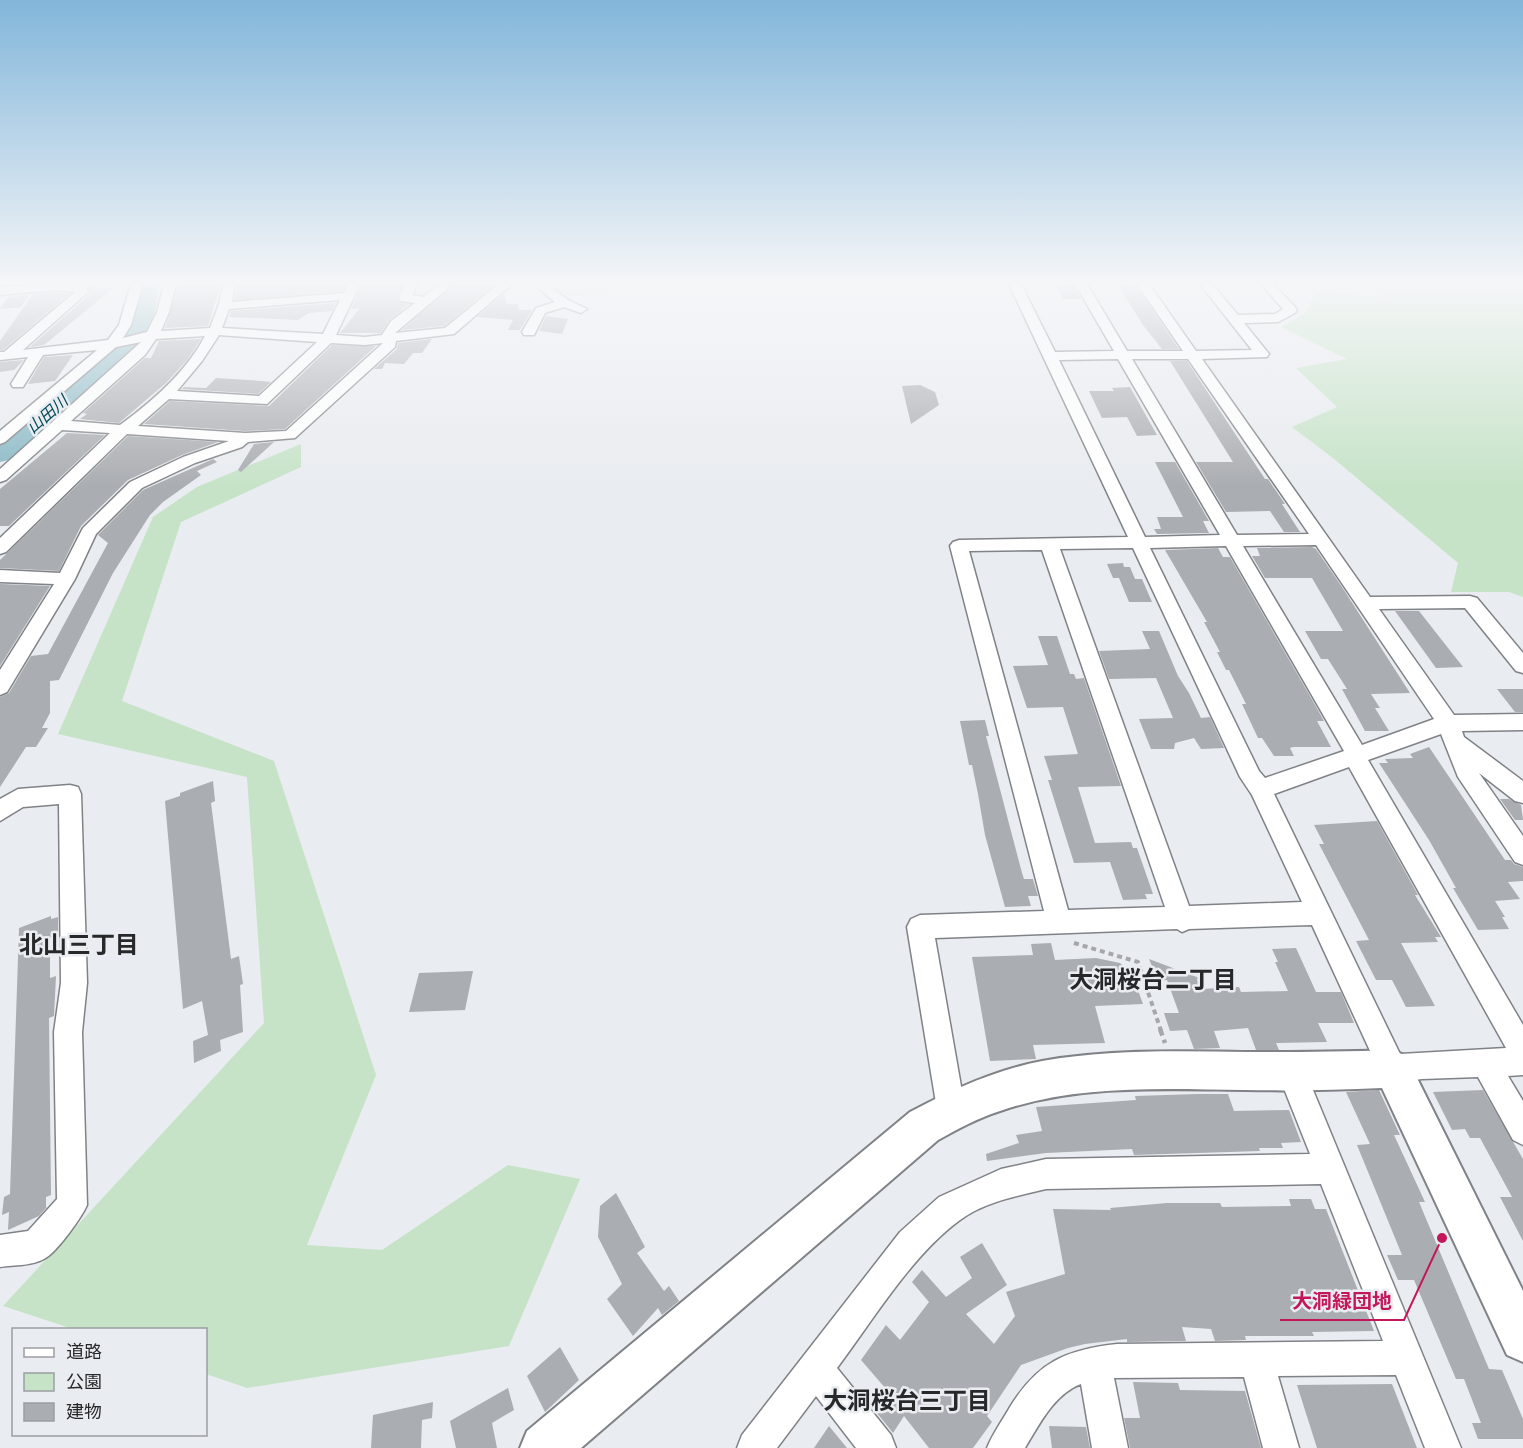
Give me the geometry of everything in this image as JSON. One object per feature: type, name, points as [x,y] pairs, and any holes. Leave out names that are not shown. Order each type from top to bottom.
[{"type":"street","points":[[18,384],[38,352]]},
{"type":"street","points":[[4,356],[42,352]]},
{"type":"street","points":[[0,439],[106,352]]},
{"type":"street","points":[[0,477],[120,373],[137,352]]},
{"type":"street","points":[[0,548],[122,430],[166,394],[202,352]]},
{"type":"street","points":[[166,394],[262,401],[314,352]]},
{"type":"street","points":[[59,424],[245,438],[290,435],[381,352]]},
{"type":"street","points":[[1048,352],[1251,777],[1261,789],[1523,1339]]},
{"type":"street","points":[[1120,352],[1356,755],[1523,1051]]},
{"type":"street","points":[[1191,352],[1367,603],[1451,732],[1466,771],[1523,855]]},
{"type":"street","points":[[1050,356],[1262,354],[1260,352]]},
{"type":"street","points":[[0,687],[66,579],[89,532],[136,485],[189,460],[237,444],[245,438]]},
{"type":"street","points":[[1059,922],[959,546],[1321,539]]},
{"type":"street","points":[[1048,544],[1182,920]]},
{"type":"street","points":[[0,576],[66,579]]},
{"type":"street","points":[[1367,603],[1470,602],[1523,666]]},
{"type":"street","points":[[1261,789],[1356,755],[1451,732],[1523,722]]},
{"type":"street","points":[[1451,732],[1523,794]]},
{"type":"street","points":[[0,811],[18,798],[70,794],[74,983],[68,1032],[72,1205],[36,1246],[0,1251]]},
{"type":"street","points":[[951,1109],[920,927],[1182,920],[1319,913]]},
{"type":"street","points":[[544,1448],[924,1125],[951,1109],[1000,1091],[1043,1079],[1083,1073],[1174,1070],[1393,1069],[1422,1065],[1523,1061]]},
{"type":"street","points":[[1486,1063],[1523,1130]]},
{"type":"street","points":[[1291,1071],[1443,1448]]},
{"type":"street","points":[[755,1448],[912,1243],[950,1208],[1001,1184],[1046,1174],[1331,1169]]},
{"type":"street","points":[[1005,1448],[1044,1388],[1067,1371],[1094,1364],[1117,1361],[1408,1358]]},
{"type":"street","points":[[1256,1360],[1281,1448]]},
{"type":"street","points":[[1094,1364],[1110,1448]]},
{"type":"street","points":[[816,1369],[878,1448]]},
{"type":"path","points":[[1059,922],[1064,939],[1138,962],[1174,1070]]},
{"type":"green space","points":[[1332,352],[1523,352],[1523,597],[1509,592],[1451,592],[1458,563],[1333,458],[1292,427],[1337,407],[1296,368],[1347,359]]},
{"type":"green space","points":[[301,444],[301,467],[181,522],[122,701],[274,761],[376,1075],[307,1245],[382,1250],[508,1165],[580,1179],[509,1346],[247,1388],[207,1374],[207,1328],[70,1328],[3,1306],[264,1023],[247,777],[58,734],[153,517],[197,487]]},
{"type":"building","points":[[154,352],[193,352],[166,383],[119,423],[80,419],[87,414],[83,413],[145,358],[151,358]]},
{"type":"building","points":[[325,352],[370,352],[285,429],[245,431],[144,424],[170,401],[269,406]]},
{"type":"building","points":[[394,352],[423,352],[413,353],[404,364],[385,363],[382,369],[374,369]]},
{"type":"building","points":[[73,355],[55,381],[28,384],[44,357]]},
{"type":"building","points":[[24,360],[14,370],[0,372],[0,362]]},
{"type":"building","points":[[1170,361],[1187,361],[1265,479],[1268,479],[1285,504],[1282,504],[1300,532],[1284,532],[1270,511],[1226,512],[1196,462],[1233,462]]},
{"type":"building","points":[[216,378],[271,382],[258,394],[182,389],[184,387],[206,388]]},
{"type":"building","points":[[920,385],[935,392],[939,405],[911,424],[902,386]]},
{"type":"building","points":[[1130,387],[1157,435],[1137,436],[1127,417],[1102,418],[1089,391],[1114,391],[1112,388]]},
{"type":"building","points":[[67,433],[105,435],[9,526],[0,526],[0,489]]},
{"type":"building","points":[[128,436],[218,442],[182,455],[128,480],[81,526],[59,571],[0,568],[0,560]]},
{"type":"building","points":[[274,442],[241,472],[238,470],[254,444]]},
{"type":"building","points":[[213,459],[217,462],[197,471],[201,475],[163,502],[150,515],[113,573],[59,680],[50,681],[50,713],[42,728],[48,728],[36,747],[26,747],[0,787],[0,697],[9,693],[31,656],[48,654],[108,543],[98,535],[143,490]]},
{"type":"building","points":[[1155,462],[1175,462],[1209,521],[1203,521],[1209,533],[1157,534],[1154,529],[1161,529],[1157,517],[1183,517]]},
{"type":"building","points":[[1312,547],[1316,549],[1342,587],[1410,693],[1371,694],[1380,708],[1375,708],[1389,731],[1365,731],[1342,689],[1347,689],[1328,659],[1321,659],[1305,631],[1343,631],[1312,578],[1265,578],[1252,556],[1260,556],[1257,548]]},
{"type":"building","points":[[1218,548],[1223,557],[1230,557],[1314,703],[1324,721],[1317,721],[1331,747],[1293,747],[1290,748],[1294,756],[1274,756],[1262,738],[1258,738],[1242,704],[1246,704],[1229,670],[1226,670],[1217,652],[1220,652],[1204,622],[1207,622],[1165,550]]},
{"type":"building","points":[[1123,563],[1124,567],[1130,567],[1135,579],[1142,579],[1152,602],[1129,602],[1119,578],[1113,578],[1107,564]]},
{"type":"building","points":[[0,584],[50,586],[0,666]]},
{"type":"building","points":[[1395,611],[1419,611],[1463,667],[1436,668]]},
{"type":"building","points":[[1142,631],[1159,631],[1178,676],[1201,718],[1210,717],[1224,748],[1201,749],[1194,738],[1175,743],[1174,749],[1151,749],[1139,719],[1173,718],[1156,678],[1109,679],[1099,651],[1150,649]]},
{"type":"building","points":[[1038,636],[1057,636],[1070,674],[1074,674],[1076,679],[1084,678],[1121,786],[1078,787],[1095,843],[1131,842],[1133,848],[1137,848],[1153,894],[1145,894],[1147,899],[1123,900],[1110,862],[1074,863],[1048,780],[1052,780],[1044,756],[1078,754],[1063,707],[1027,708],[1013,666],[1048,665]]},
{"type":"building","points":[[1497,689],[1523,689],[1523,712],[1515,712]]},
{"type":"building","points":[[985,720],[989,736],[986,736],[1022,873],[1024,879],[1033,879],[1038,896],[1028,896],[1031,906],[1005,907],[985,835],[972,765],[969,765],[960,721]]},
{"type":"building","points":[[1429,747],[1505,860],[1511,860],[1514,864],[1523,867],[1523,881],[1508,882],[1520,899],[1495,901],[1509,929],[1478,930],[1453,888],[1456,888],[1429,840],[1379,763],[1388,763],[1385,759],[1413,758],[1410,754]]},
{"type":"building","points":[[213,781],[215,801],[211,803],[231,959],[239,956],[243,984],[240,985],[243,1032],[220,1040],[221,1051],[194,1063],[193,1041],[208,1035],[202,1001],[183,1009],[165,801]]},
{"type":"building","points":[[1500,799],[1509,799],[1521,805],[1523,820],[1515,820]]},
{"type":"building","points":[[1377,821],[1418,895],[1415,895],[1441,937],[1435,937],[1438,942],[1401,943],[1435,1006],[1406,1007],[1392,980],[1376,980],[1356,941],[1369,940],[1319,844],[1324,844],[1314,825]]},
{"type":"building","points":[[51,916],[51,919],[58,917],[58,938],[50,942],[50,978],[56,976],[54,1016],[49,1018],[51,1195],[46,1197],[46,1208],[39,1216],[8,1230],[9,1212],[2,1215],[4,1197],[10,1194],[19,928]]},
{"type":"building","points":[[1051,943],[1055,960],[1096,958],[1120,963],[1132,974],[1143,1004],[1095,1006],[1105,1043],[1033,1045],[1036,1059],[990,1061],[972,957],[1033,955],[1031,944]]},
{"type":"building","points":[[1296,948],[1316,992],[1341,992],[1354,1023],[1318,1023],[1327,1042],[1276,1043],[1279,1050],[1256,1050],[1248,1028],[1214,1031],[1220,1048],[1194,1049],[1187,1030],[1170,1031],[1164,1013],[1179,1013],[1167,980],[1158,981],[1149,959],[1202,979],[1197,979],[1201,989],[1239,987],[1241,992],[1288,991],[1275,962],[1278,962],[1272,949]]},
{"type":"building","points":[[473,971],[465,1010],[409,1012],[419,973]]},
{"type":"building","points":[[1379,1090],[1400,1135],[1394,1135],[1425,1202],[1419,1202],[1489,1369],[1502,1370],[1523,1419],[1523,1439],[1478,1439],[1472,1423],[1481,1423],[1464,1379],[1456,1379],[1414,1280],[1398,1280],[1387,1255],[1402,1255],[1357,1145],[1370,1144],[1346,1092]]},
{"type":"building","points":[[1483,1090],[1523,1159],[1523,1241],[1500,1197],[1512,1197],[1480,1138],[1470,1138],[1465,1129],[1452,1130],[1433,1092]]},
{"type":"building","points":[[1228,1094],[1234,1111],[1289,1110],[1301,1142],[1281,1143],[1283,1148],[1259,1148],[1260,1151],[1134,1155],[1132,1149],[1046,1153],[987,1161],[986,1154],[1019,1143],[1016,1135],[1042,1131],[1036,1107],[1136,1100],[1135,1096]]},
{"type":"building","points":[[616,1193],[645,1247],[637,1253],[664,1291],[669,1286],[679,1301],[662,1315],[658,1308],[633,1336],[607,1299],[622,1284],[598,1237],[600,1206]]},
{"type":"building","points":[[1289,1199],[1311,1199],[1315,1209],[1326,1209],[1374,1331],[1312,1332],[1314,1336],[1245,1336],[1246,1340],[1215,1341],[1211,1329],[1182,1327],[1186,1341],[1127,1342],[1127,1339],[1068,1348],[1021,1365],[987,1416],[992,1422],[973,1448],[929,1448],[904,1416],[893,1433],[873,1408],[886,1389],[861,1360],[886,1325],[900,1340],[929,1302],[912,1282],[922,1270],[946,1297],[972,1278],[960,1257],[982,1243],[1007,1285],[966,1314],[994,1344],[1015,1316],[1006,1292],[1065,1274],[1053,1209],[1111,1210],[1110,1208],[1167,1203],[1220,1203],[1222,1207],[1291,1206]]},
{"type":"building","points":[[560,1347],[579,1380],[545,1412],[527,1376]]},
{"type":"building","points":[[1133,1382],[1178,1383],[1180,1390],[1245,1391],[1261,1448],[1130,1448],[1124,1418],[1140,1418]]},
{"type":"building","points":[[1392,1384],[1417,1448],[1317,1448],[1297,1385]]},
{"type":"building","points":[[508,1388],[514,1410],[492,1423],[497,1448],[456,1448],[450,1421]]},
{"type":"building","points":[[433,1402],[432,1418],[422,1420],[421,1448],[371,1448],[373,1415]]},
{"type":"building","points":[[829,1426],[847,1448],[814,1448]]},
{"type":"building","points":[[1049,1426],[1086,1427],[1090,1448],[1052,1448]]},
{"type":"waterway","name":"山田川","points":[[0,455],[80,390],[118,352]]},
{"type":"place","name":"大洞緑団地","points":[[1442,1238]]},
{"type":"district","name":"北山三丁目","points":[[79,945]]},
{"type":"district","name":"大洞桜台二丁目","points":[[1153,980]]},
{"type":"district","name":"大洞桜台三丁目","points":[[907,1401]]}]
